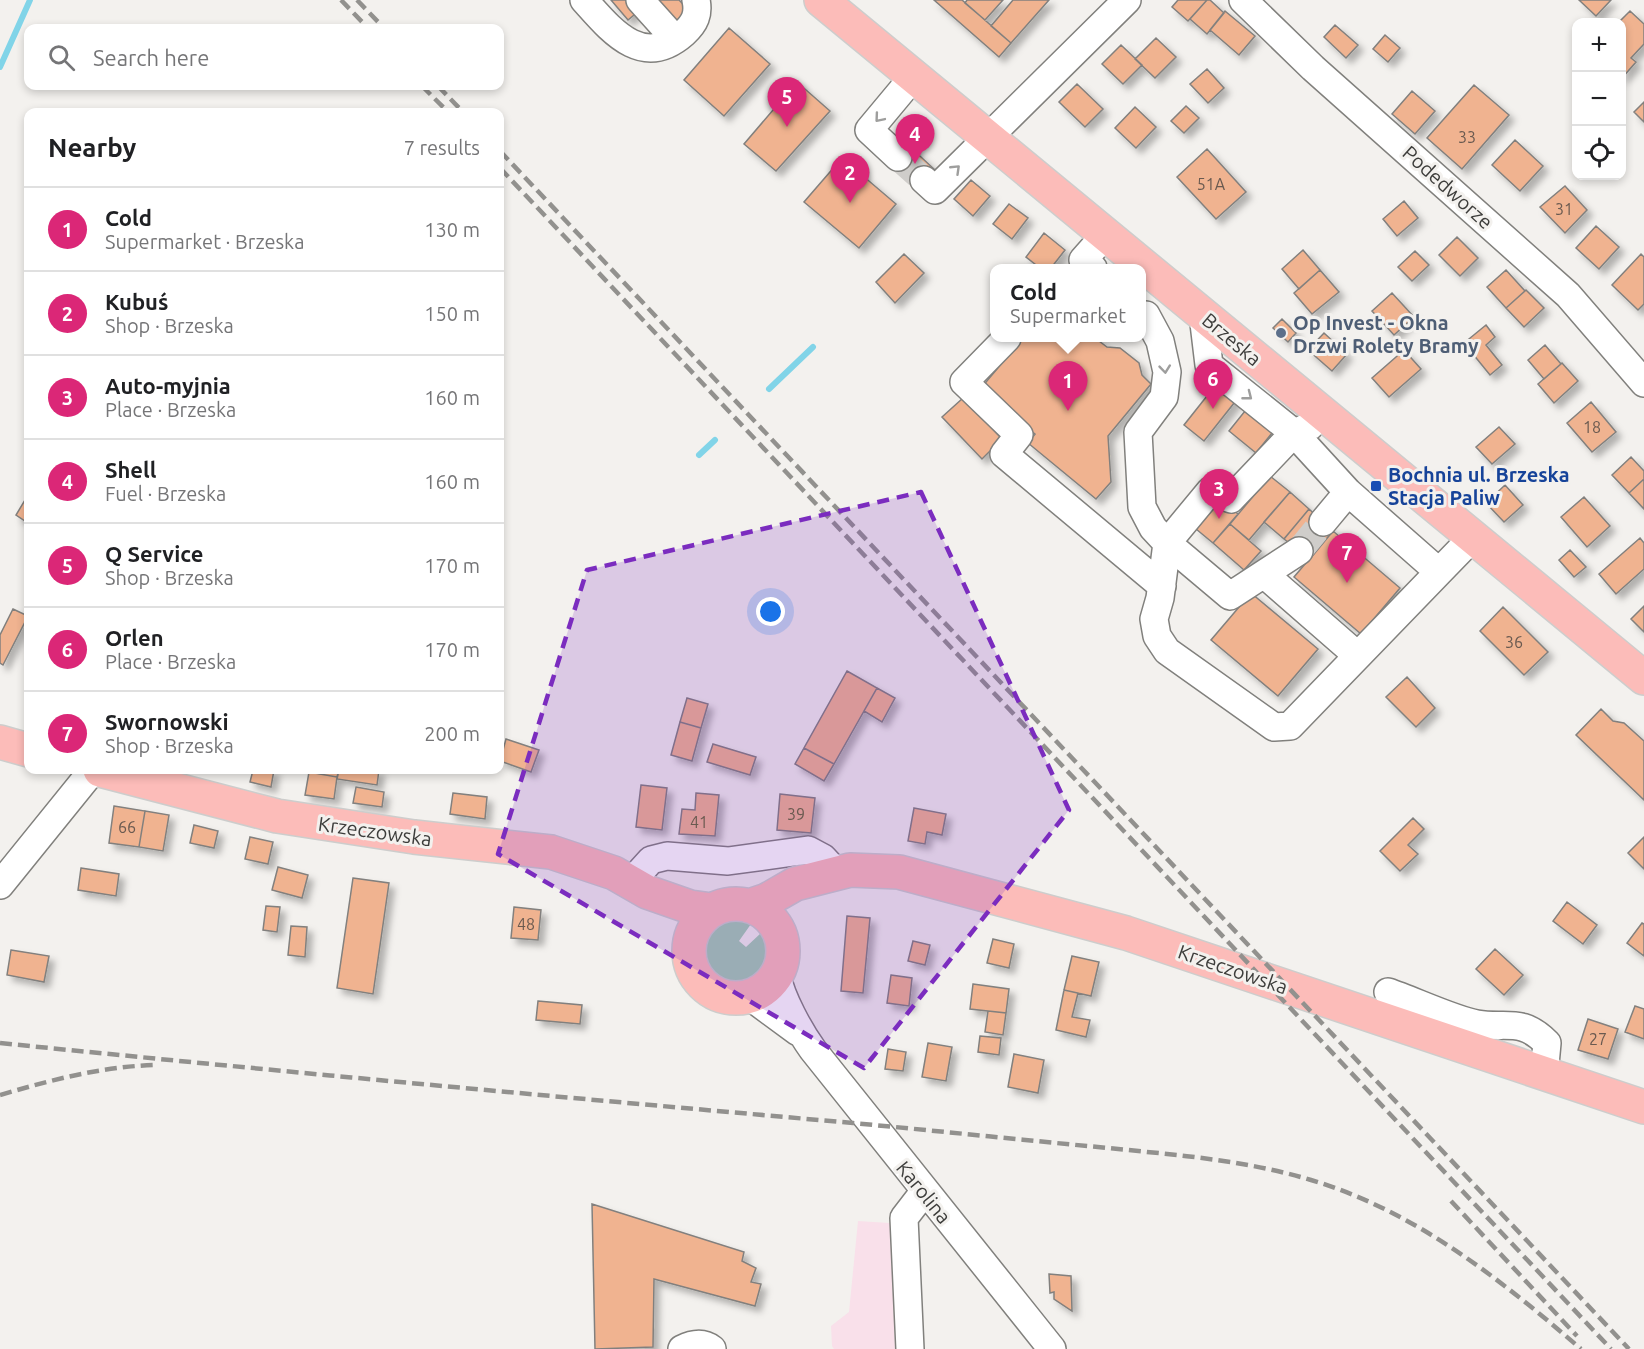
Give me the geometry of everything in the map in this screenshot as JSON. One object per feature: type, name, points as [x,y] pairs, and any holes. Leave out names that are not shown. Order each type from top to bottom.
[{"type":"main road","name":"Brzeska","points":[[821,0],[1142,264]]},
{"type":"main road","name":"Brzeska","points":[[1146,268],[1644,678]]},
{"type":"main road","points":[[0,742],[24,749]]},
{"type":"main road","name":"Krzeczowska","points":[[115,774],[277,816],[414,837],[551,852],[593,865],[639,887],[701,910],[712,910]]},
{"type":"main road","name":"Krzeczowska","points":[[749,906],[767,900],[787,887],[860,868],[899,872],[1126,933],[1644,1107]]},
{"type":"main road","points":[[780,934],[767,916],[749,906],[730,904],[712,910],[698,923],[690,940],[689,959],[702,984],[720,996],[747,998],[762,991],[777,976],[783,955],[780,934],[786,914],[826,877]]},
{"type":"main road","name":"Krzeczowska","points":[[639,887],[690,940]]},
{"type":"street","points":[[584,0],[618,37],[645,48],[666,45],[694,22],[699,12],[696,0]]},
{"type":"street","points":[[640,0],[675,39]]},
{"type":"street","points":[[924,180],[934,190],[1128,0]]},
{"type":"street","name":"Podedworze","points":[[1243,0],[1313,68],[1568,295],[1644,383]]},
{"type":"street","points":[[898,156],[869,130],[914,76]]},
{"type":"street","points":[[1085,264],[1106,234]]},
{"type":"street","points":[[1146,313],[1194,308],[1209,365],[1294,433],[1348,492],[1439,572]]},
{"type":"street","points":[[1146,316],[1160,341],[1167,372],[1164,396],[1137,432],[1142,507],[1153,528],[1167,543],[1230,596],[1299,550]]},
{"type":"street","points":[[1003,342],[964,382],[1019,435],[1004,454],[1162,586]]},
{"type":"street","points":[[1329,418],[1294,433],[1231,499],[1210,491],[1167,543],[1162,586],[1154,619],[1157,636],[1167,651],[1274,727],[1290,726],[1474,537]]},
{"type":"street","points":[[1323,522],[1348,492]]},
{"type":"street","points":[[1264,574],[1358,656]]},
{"type":"street","points":[[0,885],[90,774]]},
{"type":"street","points":[[639,887],[651,860],[668,856],[728,861],[808,850],[823,858],[826,877]]},
{"type":"street","name":"Karolina","points":[[777,976],[781,993],[794,1014],[800,1032],[924,1192],[1052,1349]]},
{"type":"street","points":[[1388,992],[1477,1024],[1500,1023],[1522,1027],[1538,1034],[1547,1043],[1544,1075]]},
{"type":"street","name":"Karolina","points":[[747,998],[800,1032]]},
{"type":"street","points":[[910,1349],[904,1218],[924,1192]]},
{"type":"street","points":[[682,1349],[690,1345],[706,1345],[712,1349]]},
{"type":"highlighted area","points":[[921,492],[1069,810],[864,1068],[498,854],[587,570]]},
{"type":"shaded area","points":[[858,1221],[890,1223],[895,1349],[834,1349],[832,1346],[831,1326],[849,1312]]},
{"type":"green space","points":[[735,919],[751,924],[739,941],[746,947],[761,933],[768,944],[768,953],[764,967],[756,977],[732,982],[720,978],[710,970],[705,958],[705,943],[713,929],[725,921]]},
{"type":"building","points":[[611,0],[632,0],[640,10],[628,20]]},
{"type":"building","points":[[652,0],[679,0],[690,11],[676,24]]},
{"type":"building","points":[[934,0],[962,0],[1011,43],[999,57]]},
{"type":"building","points":[[967,0],[1003,0],[985,20],[965,3]]},
{"type":"building","points":[[1013,0],[1049,0],[1011,43],[991,26]]},
{"type":"building","points":[[1178,0],[1207,0],[1188,21],[1172,7]]},
{"type":"building","points":[[1207,0],[1210,0],[1224,13],[1207,34],[1190,19]]},
{"type":"building","points":[[1579,0],[1611,0],[1596,16]]},
{"type":"building","points":[[1225,11],[1255,36],[1239,55],[1210,30]]},
{"type":"building","points":[[1630,11],[1644,24],[1644,44],[1631,58],[1636,62],[1626,73],[1626,18],[1623,18]]},
{"type":"building","points":[[1335,25],[1358,45],[1346,58],[1324,37]]},
{"type":"building","points":[[729,28],[770,64],[724,116],[684,80]]},
{"type":"building","points":[[1385,35],[1400,48],[1388,62],[1373,49]]},
{"type":"building","points":[[1156,38],[1176,57],[1155,78],[1135,59]]},
{"type":"building","points":[[1121,45],[1142,65],[1123,84],[1102,64]]},
{"type":"building","points":[[1207,69],[1224,88],[1208,103],[1190,84]]},
{"type":"building","points":[[797,82],[830,111],[776,171],[744,144]]},
{"type":"building","points":[[1077,84],[1103,109],[1085,127],[1059,102]]},
{"type":"building","points":[[1474,85],[1509,115],[1462,169],[1427,138]]},
{"type":"building","points":[[1412,91],[1435,111],[1415,134],[1392,114]]},
{"type":"building","points":[[1644,102],[1644,122],[1634,112]]},
{"type":"building","points":[[1186,106],[1199,118],[1184,133],[1171,121]]},
{"type":"building","points":[[1135,107],[1156,127],[1136,148],[1115,128]]},
{"type":"building","points":[[1515,140],[1543,166],[1520,191],[1492,165]]},
{"type":"building","points":[[908,145],[934,169],[922,183],[896,159]]},
{"type":"building","points":[[1207,149],[1246,192],[1216,219],[1177,177]]},
{"type":"building","points":[[842,158],[896,204],[859,248],[804,202]]},
{"type":"building","points":[[971,180],[990,196],[973,216],[954,199]]},
{"type":"building","points":[[1565,186],[1587,210],[1565,233],[1540,207]]},
{"type":"building","points":[[1404,201],[1418,218],[1397,236],[1383,219]]},
{"type":"building","points":[[1009,204],[1028,218],[1012,239],[993,224]]},
{"type":"building","points":[[1596,226],[1619,247],[1599,269],[1576,248]]},
{"type":"building","points":[[1044,233],[1065,250],[1054,264],[1035,264],[1026,257]]},
{"type":"building","points":[[1457,237],[1478,258],[1460,276],[1439,255]]},
{"type":"building","points":[[1303,250],[1320,270],[1299,289],[1282,269]]},
{"type":"building","points":[[1415,251],[1429,265],[1412,281],[1398,267]]},
{"type":"building","points":[[904,254],[924,273],[895,303],[876,282]]},
{"type":"building","points":[[1641,254],[1644,257],[1644,304],[1638,310],[1612,285]]},
{"type":"building","points":[[1320,270],[1339,292],[1312,314],[1294,293]]},
{"type":"building","points":[[1506,270],[1525,291],[1506,308],[1487,287]]},
{"type":"building","points":[[1526,290],[1544,308],[1524,327],[1506,308]]},
{"type":"building","points":[[1392,293],[1414,317],[1394,335],[1372,311]]},
{"type":"building","points":[[1282,319],[1296,333],[1288,342],[1273,328]]},
{"type":"building","points":[[1486,325],[1495,337],[1486,345],[1502,365],[1490,375],[1464,343]]},
{"type":"building","points":[[1324,333],[1347,354],[1332,371],[1308,350]]},
{"type":"building","points":[[1020,342],[1100,342],[1107,347],[1120,348],[1139,363],[1142,375],[1151,384],[1108,436],[1111,482],[1096,499],[1028,443],[1035,434],[981,388]]},
{"type":"building","points":[[1545,345],[1561,364],[1544,379],[1528,360]]},
{"type":"building","points":[[1404,350],[1421,369],[1389,397],[1372,378]]},
{"type":"building","points":[[1562,363],[1578,381],[1554,403],[1538,384]]},
{"type":"building","points":[[1222,377],[1242,393],[1204,441],[1184,425]]},
{"type":"building","points":[[963,398],[1002,439],[982,459],[942,417]]},
{"type":"building","points":[[1591,402],[1616,432],[1592,452],[1567,423]]},
{"type":"building","points":[[1245,411],[1272,433],[1256,453],[1229,431]]},
{"type":"building","points":[[1499,427],[1515,444],[1492,464],[1476,447]]},
{"type":"building","points":[[1631,457],[1644,471],[1644,479],[1629,493],[1612,475]]},
{"type":"building","points":[[1270,476],[1290,492],[1249,540],[1230,524]]},
{"type":"building","points":[[1644,479],[1644,509],[1629,493]]},
{"type":"building","points":[[1505,485],[1523,505],[1504,522],[1486,503]]},
{"type":"building","points":[[1290,492],[1309,509],[1284,539],[1264,522]]},
{"type":"building","points":[[1584,497],[1610,526],[1587,547],[1561,517]]},
{"type":"building","points":[[1221,500],[1238,514],[1213,543],[1196,529]]},
{"type":"building","points":[[24,502],[24,520],[16,515]]},
{"type":"building","points":[[1309,509],[1333,531],[1310,559],[1284,539]]},
{"type":"building","points":[[1230,524],[1261,551],[1244,570],[1213,543]]},
{"type":"building","points":[[1333,531],[1400,588],[1361,634],[1294,577]]},
{"type":"building","points":[[1640,538],[1644,543],[1644,569],[1616,594],[1599,574]]},
{"type":"building","points":[[1570,550],[1586,567],[1574,577],[1559,560]]},
{"type":"building","points":[[1251,593],[1318,649],[1278,696],[1211,640]]},
{"type":"building","points":[[1644,606],[1644,632],[1631,619]]},
{"type":"building","points":[[1503,607],[1548,652],[1524,675],[1480,631]]},
{"type":"building","points":[[13,609],[24,614],[24,624],[3,665],[0,663],[0,635]]},
{"type":"building","points":[[847,671],[877,688],[834,764],[804,748]]},
{"type":"building","points":[[1407,677],[1435,708],[1416,727],[1386,697]]},
{"type":"building","points":[[877,688],[895,698],[882,722],[864,711]]},
{"type":"building","points":[[687,698],[708,704],[701,728],[680,722]]},
{"type":"building","points":[[1601,709],[1613,721],[1624,723],[1644,741],[1644,800],[1576,735]]},
{"type":"building","points":[[680,722],[701,728],[692,761],[671,755]]},
{"type":"building","points":[[506,739],[539,750],[531,772],[504,762]]},
{"type":"building","points":[[713,744],[756,757],[750,775],[707,762]]},
{"type":"building","points":[[804,748],[834,764],[824,781],[795,764]]},
{"type":"building","points":[[252,774],[273,774],[271,787],[250,782]]},
{"type":"building","points":[[309,774],[337,777],[334,799],[305,795]]},
{"type":"building","points":[[319,774],[338,774],[337,777]]},
{"type":"building","points":[[338,774],[378,774],[377,785],[337,779]]},
{"type":"building","points":[[641,785],[667,788],[662,830],[636,827]]},
{"type":"building","points":[[356,787],[384,792],[382,807],[353,803]]},
{"type":"building","points":[[453,793],[487,797],[485,819],[450,814]]},
{"type":"building","points":[[696,793],[719,795],[715,836],[679,834],[682,809],[695,810]]},
{"type":"building","points":[[780,794],[815,798],[811,833],[777,830]]},
{"type":"building","points":[[114,806],[145,811],[139,847],[109,843]]},
{"type":"building","points":[[914,808],[946,814],[942,835],[927,832],[925,844],[908,841]]},
{"type":"building","points":[[145,811],[169,815],[163,851],[139,847]]},
{"type":"building","points":[[1413,818],[1424,829],[1408,845],[1418,854],[1400,871],[1380,851]]},
{"type":"building","points":[[194,825],[218,831],[214,848],[190,843]]},
{"type":"building","points":[[250,837],[273,842],[268,864],[245,859]]},
{"type":"building","points":[[1644,837],[1644,869],[1628,853]]},
{"type":"building","points":[[278,867],[308,875],[302,898],[272,890]]},
{"type":"building","points":[[81,868],[119,874],[116,896],[78,890]]},
{"type":"building","points":[[353,878],[389,883],[373,994],[337,988]]},
{"type":"building","points":[[1567,902],[1597,925],[1583,944],[1553,921]]},
{"type":"building","points":[[266,906],[280,907],[277,932],[263,930]]},
{"type":"building","points":[[514,907],[541,910],[538,940],[511,938]]},
{"type":"building","points":[[847,916],[870,918],[863,993],[841,991]]},
{"type":"building","points":[[1642,923],[1644,924],[1644,956],[1627,943]]},
{"type":"building","points":[[291,926],[307,927],[305,957],[288,955]]},
{"type":"building","points":[[993,939],[1014,944],[1009,968],[987,963]]},
{"type":"building","points":[[913,941],[930,945],[925,965],[908,961]]},
{"type":"building","points":[[1495,949],[1523,975],[1504,995],[1476,969]]},
{"type":"building","points":[[11,950],[49,956],[44,982],[7,975]]},
{"type":"building","points":[[1072,956],[1099,962],[1091,996],[1064,990]]},
{"type":"building","points":[[891,975],[912,978],[909,1006],[887,1003]]},
{"type":"building","points":[[973,984],[1009,989],[1006,1013],[970,1009]]},
{"type":"building","points":[[1064,990],[1078,993],[1072,1017],[1090,1020],[1086,1037],[1056,1030]]},
{"type":"building","points":[[538,1001],[582,1005],[580,1024],[536,1020]]},
{"type":"building","points":[[1635,1006],[1644,1009],[1644,1039],[1625,1032]]},
{"type":"building","points":[[988,1011],[1006,1013],[1003,1035],[985,1032]]},
{"type":"building","points":[[1588,1019],[1618,1029],[1608,1059],[1578,1050]]},
{"type":"building","points":[[980,1036],[1001,1038],[999,1055],[978,1052]]},
{"type":"building","points":[[928,1043],[952,1047],[946,1081],[922,1077]]},
{"type":"building","points":[[888,1049],[906,1052],[903,1071],[885,1069]]},
{"type":"building","points":[[1014,1054],[1044,1060],[1038,1093],[1008,1087]]},
{"type":"building","points":[[592,1204],[744,1252],[742,1261],[756,1268],[751,1282],[761,1284],[755,1306],[654,1279],[653,1347],[595,1349]]},
{"type":"building","points":[[1049,1274],[1071,1276],[1072,1311],[1054,1299],[1054,1292],[1050,1293]]},
{"type":"waterway","points":[[0,67],[30,0]]},
{"type":"waterway","points":[[769,389],[813,347]]},
{"type":"waterway","points":[[699,455],[715,440]]},
{"type":"tunnel","points":[[898,157],[924,180]]},
{"type":"tunnel","points":[[1299,551],[1323,522]]},
{"type":"railway","points":[[341,0],[364,24]]},
{"type":"railway","points":[[357,0],[380,24]]},
{"type":"railway","points":[[426,90],[444,108]]},
{"type":"railway","points":[[442,90],[459,108]]},
{"type":"railway","points":[[504,155],[1629,1349]]},
{"type":"railway","points":[[504,172],[1611,1349]]},
{"type":"railway","points":[[0,1043],[1108,1148],[1210,1159],[1261,1168],[1311,1180],[1349,1193],[1421,1229],[1487,1273],[1581,1349]]},
{"type":"railway","points":[[0,1095],[76,1075],[114,1068],[153,1065]]},
{"type":"railway","points":[[1451,1201],[1577,1336]]},
{"type":"place","name":"Q Service","points":[[787,127]]},
{"type":"place","name":"Shell","points":[[915,164]]},
{"type":"place","name":"Kubuś","points":[[850,203]]},
{"type":"place","name":"Op Invest - Okna Drzwi Rolety Bramy","points":[[1281,333]]},
{"type":"place","name":"Orlen","points":[[1213,409]]},
{"type":"place","name":"Cold","points":[[1068,411]]},
{"type":"place","name":"Bochnia ul. Brzeska Stacja Paliw","points":[[1376,486]]},
{"type":"place","name":"Auto-myjnia","points":[[1219,519]]},
{"type":"place","name":"Swornowski","points":[[1347,583]]}]
